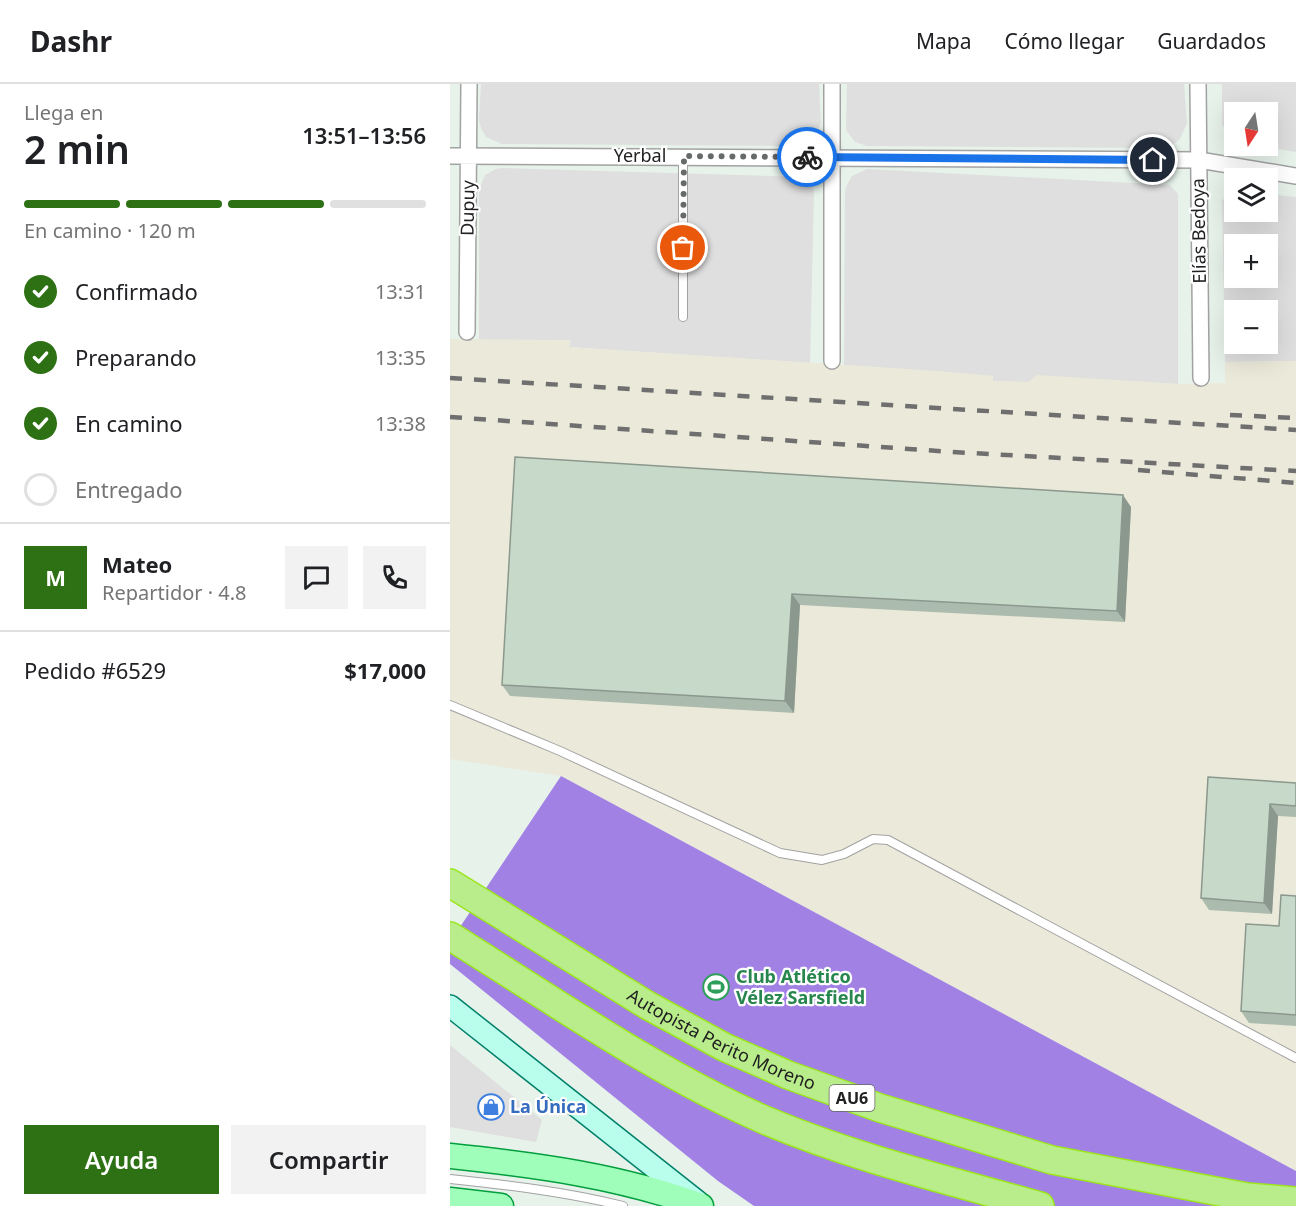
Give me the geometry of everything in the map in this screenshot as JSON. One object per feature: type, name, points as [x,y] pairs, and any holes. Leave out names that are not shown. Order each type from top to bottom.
[{"type":"highway","name":"Autopista Perito Moreno","points":[[450,883],[647,1005],[724,1047],[788,1075],[880,1108],[1052,1160],[1247,1197],[1296,1201]]},
{"type":"highway","points":[[450,936],[636,1052],[704,1091],[767,1121],[861,1156],[1040,1206]]},
{"type":"main road","points":[[450,1155],[586,1173],[649,1188],[702,1206]]},
{"type":"main road","points":[[450,1200],[501,1206]]},
{"type":"street","name":"Dupuy","points":[[466,332],[468,84]]},
{"type":"street","points":[[832,84],[832,361]]},
{"type":"street","name":"Elías Bedoya","points":[[1198,84],[1201,378]]},
{"type":"street","name":"Yerbal","points":[[450,156],[1199,160],[1296,176]]},
{"type":"street","points":[[450,1006],[573,1101],[702,1206]]},
{"type":"lane","points":[[683,317],[684,156]]},
{"type":"lane","points":[[450,705],[560,751],[780,852],[822,861],[844,854],[873,839],[888,840],[1296,1058]]},
{"type":"lane","points":[[450,1179],[506,1184],[623,1206]]},
{"type":"shaded area","points":[[481,84],[819,84],[821,123],[814,138],[805,144],[796,146],[502,144],[486,137],[481,128],[479,120]]},
{"type":"shaded area","points":[[847,84],[1184,84],[1187,123],[1180,139],[1171,146],[1160,148],[867,146],[855,142],[846,130]]},
{"type":"shaded area","points":[[1222,84],[1296,84],[1296,152],[1278,149],[1278,102],[1224,102],[1224,127],[1222,124]]},
{"type":"shaded area","points":[[503,168],[802,177],[814,190],[810,363],[569,347],[570,340],[479,340],[479,190],[485,175]]},
{"type":"shaded area","points":[[867,169],[1170,185],[1178,194],[1178,384],[1037,376],[1029,382],[993,381],[993,376],[844,365],[845,193],[852,176]]},
{"type":"shaded area","points":[[1278,195],[1296,197],[1296,361],[1225,362],[1225,354],[1278,354],[1278,300],[1224,300],[1224,308],[1222,200],[1224,199],[1224,222],[1278,222]]},
{"type":"shaded area","points":[[450,339],[571,340],[569,347],[938,371],[993,376],[993,381],[1028,382],[1037,375],[1178,384],[1225,383],[1225,362],[1296,361],[1296,1171],[561,776],[450,759]]},
{"type":"shaded area","name":"Club Atlético Vélez Sarsfield","points":[[561,776],[1296,1171],[1296,1206],[754,1206],[718,1181],[450,964],[450,942]]},
{"type":"shaded area","points":[[450,1045],[542,1120],[536,1142],[450,1127]]},
{"type":"building","points":[[515,457],[1123,495],[1117,611],[792,594],[785,701],[502,685]]},
{"type":"building","points":[[1208,777],[1296,783],[1296,806],[1270,804],[1264,903],[1201,898]]},
{"type":"building","points":[[1281,895],[1296,896],[1296,1015],[1241,1011],[1246,924],[1279,926]]},
{"type":"railway","points":[[450,378],[1296,430]]},
{"type":"railway","points":[[1230,415],[1296,418]]},
{"type":"railway","points":[[450,417],[953,452],[1296,471]]},
{"type":"railway","points":[[1138,470],[1296,483]]},
{"type":"way so far","points":[[683,248],[684,156],[807,157]]},
{"type":"place","name":"Club Atlético Vélez Sarsfield","points":[[716,987]]},
{"type":"place","name":"La Única","points":[[491,1107]]},
{"type":"route","points":[[807,157],[1153,160]]}]
